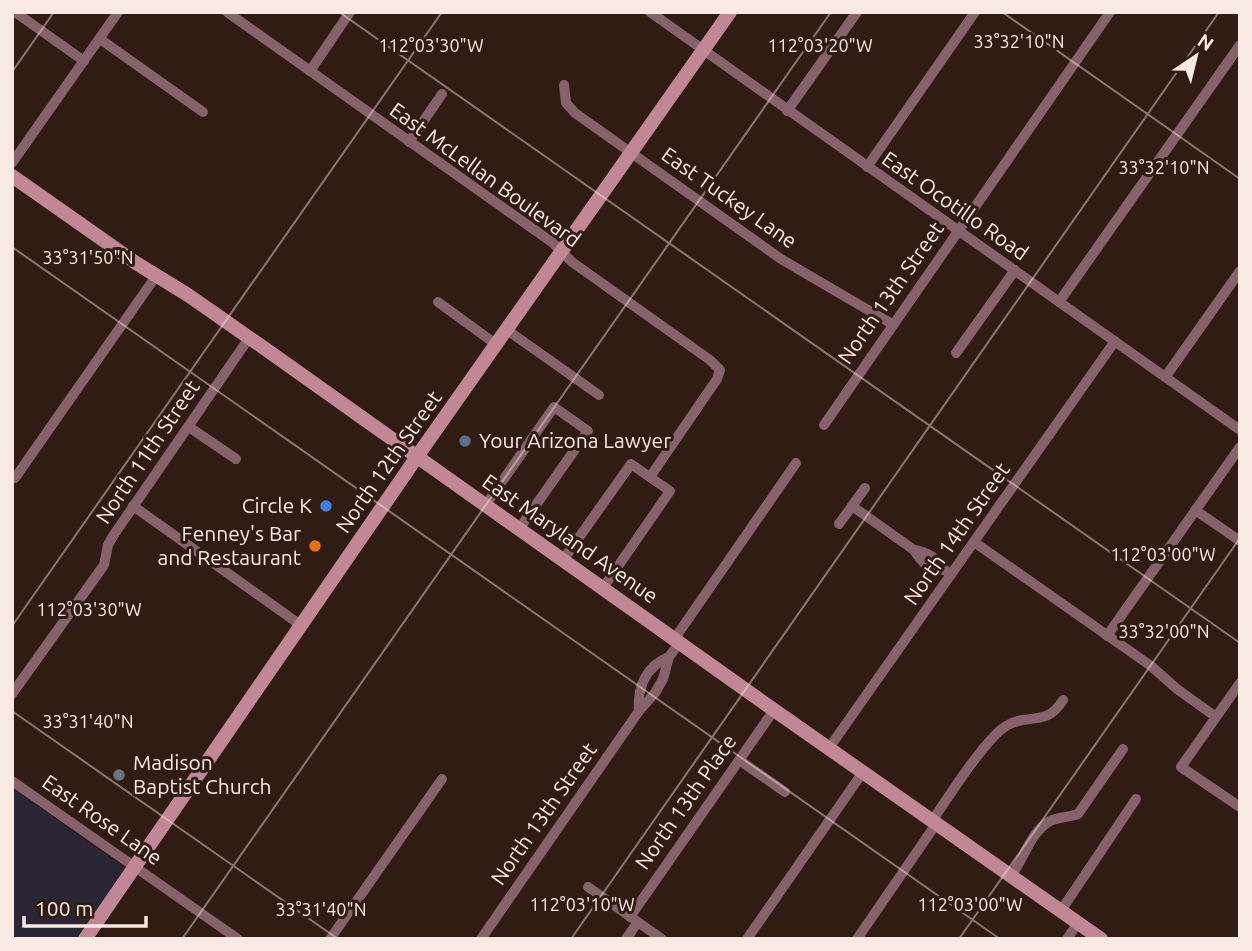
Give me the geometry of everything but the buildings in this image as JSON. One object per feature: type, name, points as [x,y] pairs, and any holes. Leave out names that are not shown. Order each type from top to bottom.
[{"type":"street","points":[[15,12],[84,61]]},
{"type":"street","points":[[12,163],[118,12]]},
{"type":"street","name":"East McLellan Boulevard","points":[[227,12],[553,243],[572,262],[710,360],[720,370],[717,379],[650,477]]},
{"type":"street","points":[[310,71],[350,12]]},
{"type":"street","name":"East Ocotillo Road","points":[[650,12],[1240,430]]},
{"type":"street","name":"North 12th Street","points":[[85,939],[417,457],[730,12]]},
{"type":"street","points":[[787,111],[857,12]]},
{"type":"street","points":[[867,167],[975,12]]},
{"type":"street","name":"North 13th Street","points":[[824,425],[1110,12]]},
{"type":"street","points":[[100,39],[203,112]]},
{"type":"street","points":[[1059,302],[1240,45]]},
{"type":"street","name":"East Tuckey Lane","points":[[564,85],[566,103],[575,113],[781,259],[892,324]]},
{"type":"street","points":[[409,142],[442,94]]},
{"type":"street","name":"East Maryland Avenue","points":[[12,176],[249,338],[1101,939]]},
{"type":"street","points":[[957,353],[1014,270]]},
{"type":"street","points":[[1166,376],[1240,271]]},
{"type":"street","points":[[15,478],[156,276]]},
{"type":"street","points":[[438,302],[497,345]]},
{"type":"street","points":[[507,330],[599,396]]},
{"type":"street","name":"North 11th Street","points":[[12,695],[104,565],[108,545],[249,338]]},
{"type":"street","name":"North 14th Street","points":[[829,748],[947,573],[974,542],[1115,341]]},
{"type":"street","points":[[485,506],[554,407],[588,431],[519,529]]},
{"type":"street","points":[[189,427],[236,459]]},
{"type":"street","points":[[1107,636],[1240,447]]},
{"type":"street","name":"North 13th Street","points":[[481,939],[639,711],[655,693],[677,640],[796,463]]},
{"type":"street","points":[[563,560],[631,464],[650,477],[670,491],[603,588]]},
{"type":"street","points":[[839,524],[865,488]]},
{"type":"street","points":[[133,506],[302,626]]},
{"type":"street","points":[[852,506],[914,550],[925,552],[929,560],[940,562],[947,573]]},
{"type":"street","points":[[1195,510],[1240,541]]},
{"type":"street","points":[[974,542],[1152,666],[1216,717]]},
{"type":"street","name":"North 13th Street","points":[[639,711],[640,686],[658,661],[669,657]]},
{"type":"street","points":[[1240,683],[1181,767],[1240,807]]},
{"type":"street","points":[[857,939],[992,737],[1007,725],[1043,718],[1056,712],[1063,700]]},
{"type":"street","name":"North 13th Place","points":[[626,939],[634,919],[774,710]]},
{"type":"street","points":[[1010,877],[1042,827],[1054,820],[1078,814],[1123,749]]},
{"type":"street","points":[[739,760],[785,792]]},
{"type":"street","points":[[747,939],[863,772]]},
{"type":"street","points":[[330,939],[442,779]]},
{"type":"street","name":"East Rose Lane","points":[[12,781],[238,939]]},
{"type":"street","points":[[1060,912],[1136,799]]},
{"type":"street","points":[[588,887],[662,939]]},
{"type":"street","points":[[1067,939],[1078,923]]},
{"type":"shaded area","points":[[12,788],[123,869],[76,939],[12,939]]},
{"type":"place","name":"Your Arizona Lawyer","points":[[465,441]]},
{"type":"place","name":"Circle K","points":[[326,506]]},
{"type":"place","name":"Fenney's Bar and Restaurant","points":[[315,546]]},
{"type":"place","name":"Madison Baptist Church","points":[[119,775]]}]
